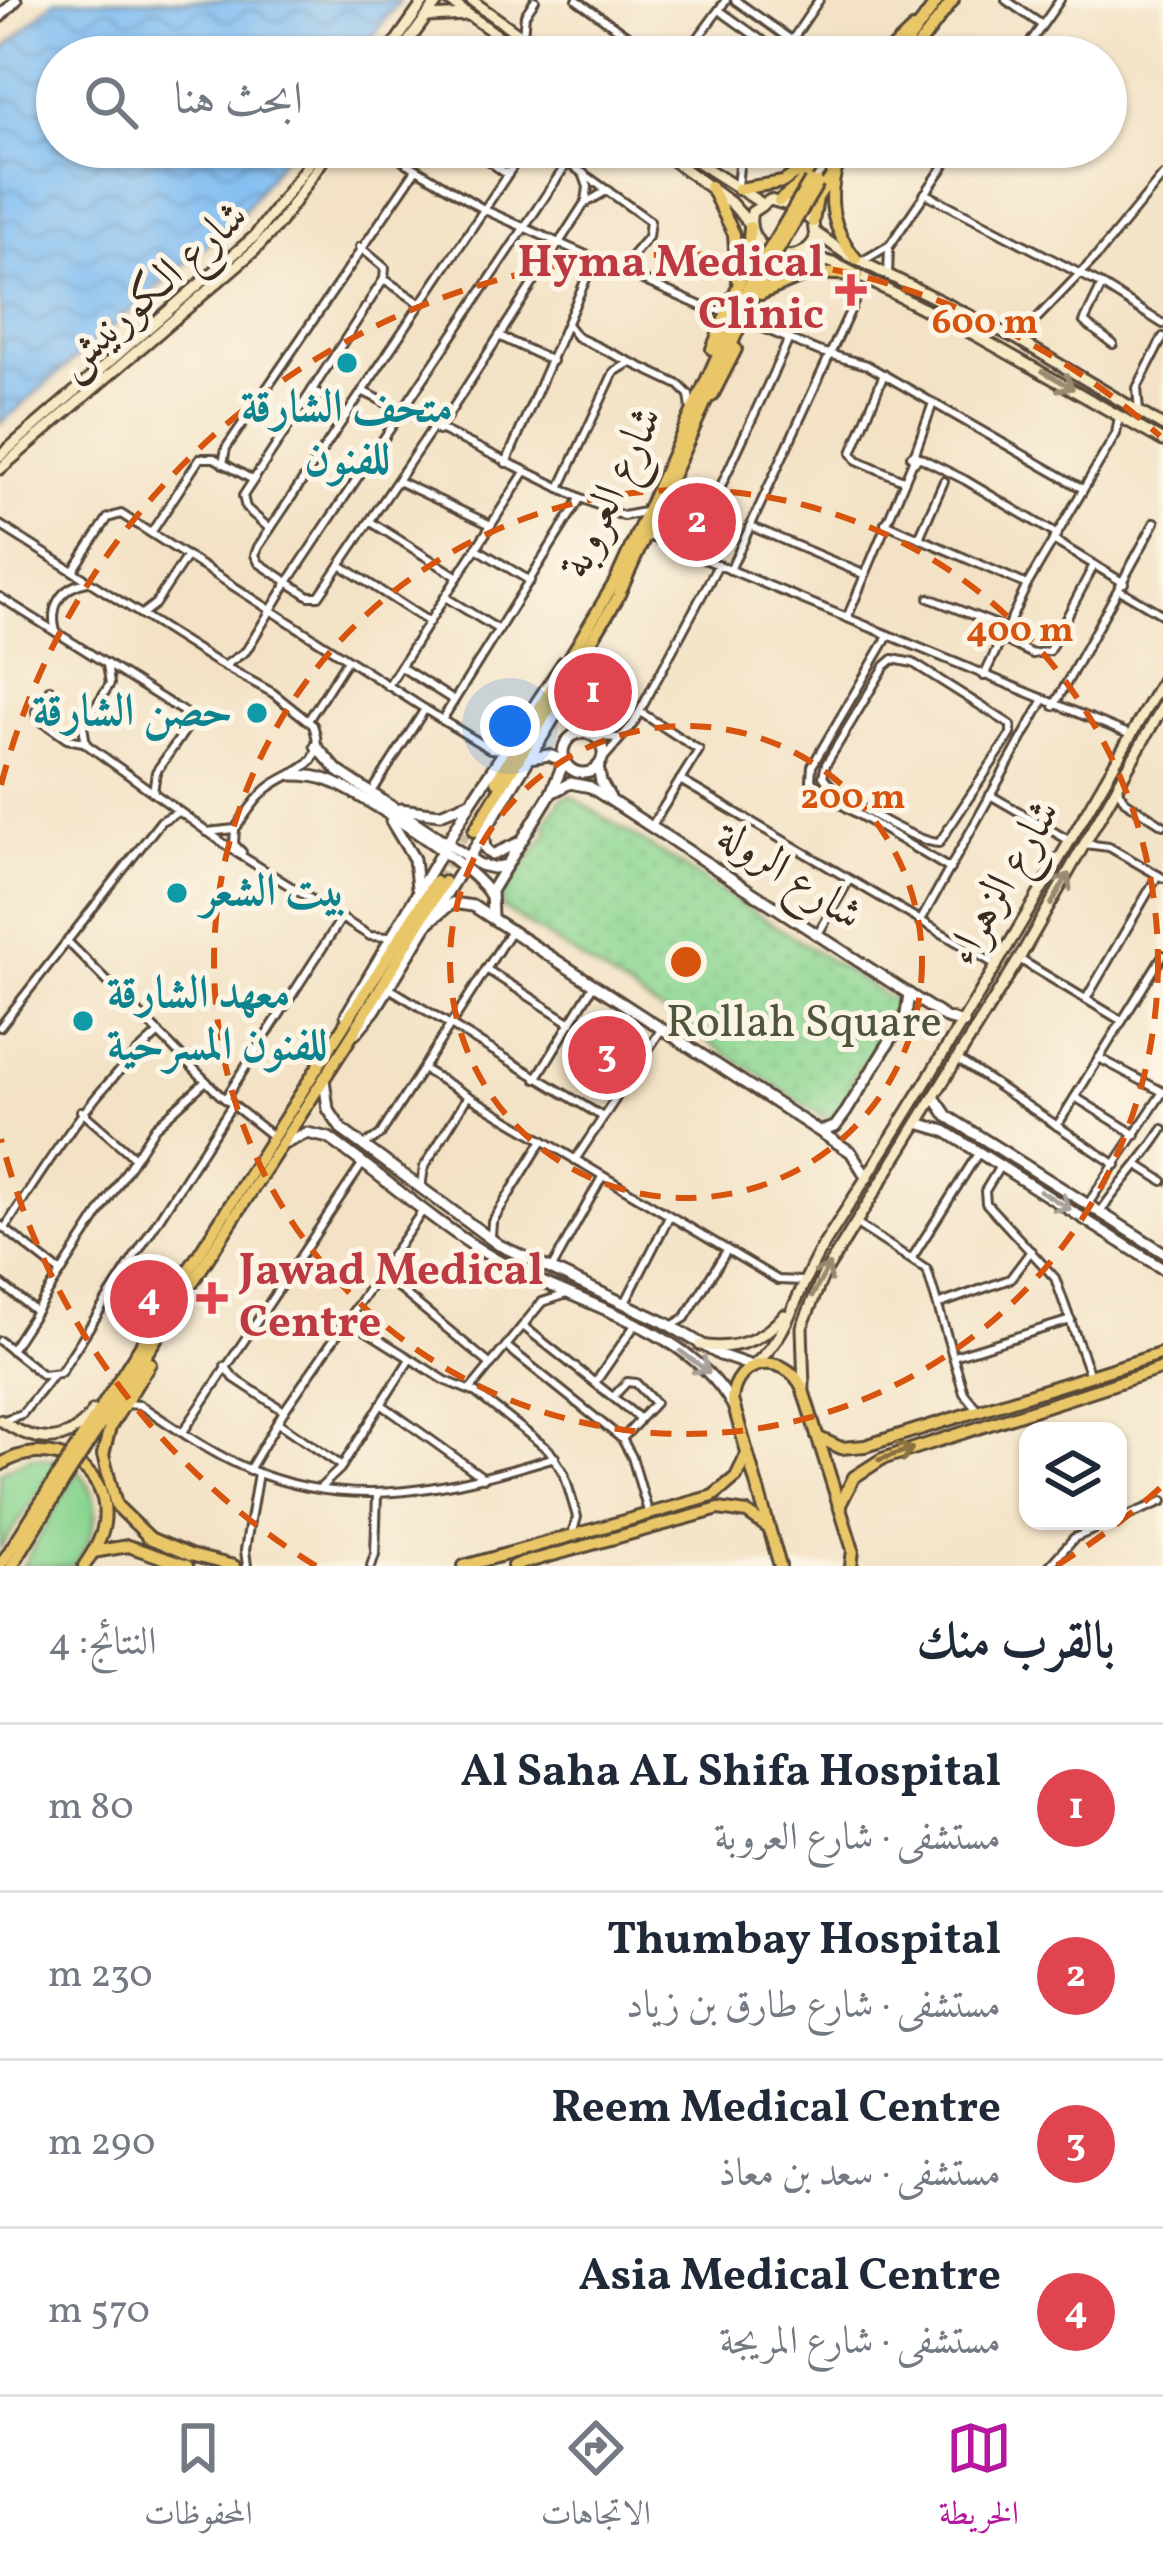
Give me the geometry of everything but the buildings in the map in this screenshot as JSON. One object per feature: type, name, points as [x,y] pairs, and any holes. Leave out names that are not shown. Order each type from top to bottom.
[{"type":"main road","points":[[400,36],[425,0]]},
{"type":"main road","points":[[413,36],[439,0]]},
{"type":"main road","points":[[448,0],[499,36]]},
{"type":"main road","points":[[473,0],[522,36]]},
{"type":"main road","points":[[922,36],[938,0]]},
{"type":"main road","points":[[917,36],[953,0]]},
{"type":"main road","points":[[427,17],[452,13],[473,17]]},
{"type":"main road","points":[[913,36],[926,27]]},
{"type":"main road","name":"شارع الكورنيش","points":[[0,456],[255,236],[305,168]]},
{"type":"main road","name":"شارع الكورنيش","points":[[0,469],[255,250],[318,168]]},
{"type":"main road","points":[[684,168],[749,225],[763,247],[888,275],[1032,347],[1163,426]]},
{"type":"main road","points":[[706,168],[760,203],[779,201],[816,168]]},
{"type":"main road","points":[[738,189],[783,182],[805,168]]},
{"type":"main road","name":"شارع العروبة","points":[[640,538],[648,511],[757,278],[822,168]]},
{"type":"main road","points":[[696,406],[719,386],[774,273],[813,245],[817,198],[836,168]]},
{"type":"main road","points":[[836,168],[833,216],[858,266]]},
{"type":"main road","points":[[710,186],[734,234],[736,292]]},
{"type":"main road","points":[[779,201],[801,211],[858,266],[1163,441]]},
{"type":"main road","points":[[696,406],[703,369],[749,255],[749,225],[760,203]]},
{"type":"main road","points":[[761,295],[811,273],[858,266]]},
{"type":"main road","points":[[977,335],[982,330],[1017,339]]},
{"type":"main road","name":"شارع العروبة","points":[[475,830],[616,599],[696,406]]},
{"type":"main road","name":"شارع الزهراء","points":[[753,1366],[774,1345],[802,1281],[999,967],[1163,679]]},
{"type":"main road","name":"شارع الزهراء","points":[[804,1393],[803,1319],[823,1276],[1019,959],[1163,706]]},
{"type":"main road","points":[[12,1566],[83,1437],[180,1296],[440,881]]},
{"type":"main road","points":[[278,1141],[324,1079],[346,1034]]},
{"type":"main road","points":[[916,1126],[910,1121],[925,1086]]},
{"type":"main road","points":[[150,1538],[116,1505],[103,1448],[110,1427],[178,1318],[180,1296]]},
{"type":"main road","points":[[700,1345],[729,1347],[751,1341],[772,1328],[791,1306]]},
{"type":"main road","points":[[818,1437],[835,1447],[858,1448],[1157,1355]]},
{"type":"main road","points":[[1110,1384],[1108,1377],[1157,1355]]},
{"type":"main road","points":[[779,1566],[733,1406],[735,1383],[753,1366],[783,1366],[797,1377],[853,1550],[866,1566]]},
{"type":"main road","points":[[840,1508],[854,1477],[882,1459],[1163,1368]]},
{"type":"main road","points":[[0,1420],[38,1439],[83,1437]]},
{"type":"main road","points":[[83,1437],[78,1442],[86,1449],[103,1448]]},
{"type":"main road","points":[[0,1465],[26,1452],[60,1454],[88,1473],[104,1504],[127,1527],[201,1558],[234,1566]]},
{"type":"main road","points":[[464,1566],[723,1490],[740,1472],[746,1453]]},
{"type":"main road","points":[[0,1562],[64,1474]]},
{"type":"main road","points":[[84,1566],[104,1524],[104,1504]]},
{"type":"main road","points":[[513,1566],[726,1508],[747,1513],[768,1529]]},
{"type":"main road","points":[[632,1532],[653,1521],[652,1514]]},
{"type":"main road","points":[[93,1552],[128,1546],[177,1563],[201,1558]]},
{"type":"main road","points":[[851,1566],[853,1550]]},
{"type":"street","points":[[0,17],[16,0]]},
{"type":"street","points":[[523,36],[525,15],[535,0]]},
{"type":"street","points":[[578,0],[628,36]]},
{"type":"street","points":[[700,36],[730,0],[786,36]]},
{"type":"street","points":[[795,36],[819,0]]},
{"type":"street","points":[[1006,0],[1042,25]]},
{"type":"street","points":[[1034,36],[1060,0]]},
{"type":"street","points":[[719,10],[756,36]]},
{"type":"street","points":[[503,22],[525,15]]},
{"type":"street","points":[[410,168],[583,256],[710,310],[729,309]]},
{"type":"street","points":[[498,168],[508,175]]},
{"type":"street","points":[[512,168],[256,551],[256,560],[316,597],[501,337],[584,204],[588,188],[582,171]]},
{"type":"street","points":[[224,666],[246,651],[287,582],[564,168]]},
{"type":"street","points":[[577,168],[647,217],[652,227],[629,264],[620,270]]},
{"type":"street","points":[[738,189],[739,168]]},
{"type":"street","points":[[730,570],[859,291],[858,266],[890,245],[942,168]]},
{"type":"street","points":[[223,464],[226,448],[415,171]]},
{"type":"street","points":[[1017,339],[1163,176]]},
{"type":"street","points":[[584,204],[608,190]]},
{"type":"street","points":[[925,193],[1102,285],[1163,324]]},
{"type":"street","points":[[888,275],[890,245]]},
{"type":"street","points":[[270,529],[243,502],[384,279],[384,264],[360,247]]},
{"type":"street","points":[[583,256],[591,269]]},
{"type":"street","points":[[506,463],[591,269],[603,263]]},
{"type":"street","points":[[384,279],[421,304]]},
{"type":"street","points":[[1102,285],[1084,322],[1113,344]]},
{"type":"street","points":[[748,322],[858,361],[1083,489]]},
{"type":"street","points":[[567,324],[577,338],[684,389],[696,406]]},
{"type":"street","points":[[1030,329],[1032,347]]},
{"type":"street","points":[[501,337],[554,357]]},
{"type":"street","points":[[1138,411],[1137,388],[1163,337]]},
{"type":"street","points":[[554,357],[566,340],[577,338]]},
{"type":"street","points":[[690,554],[789,340]]},
{"type":"street","points":[[610,353],[614,372]]},
{"type":"street","points":[[560,488],[614,372],[631,362]]},
{"type":"street","points":[[884,374],[852,453],[857,460],[903,479]]},
{"type":"street","points":[[316,385],[347,415]]},
{"type":"street","points":[[1119,398],[1137,388]]},
{"type":"street","points":[[362,392],[619,514],[640,538],[718,565],[1131,735]]},
{"type":"street","points":[[847,619],[916,457],[933,403]]},
{"type":"street","points":[[984,676],[1027,585],[1116,434],[1119,416]]},
{"type":"street","points":[[151,533],[196,461],[209,457],[253,480]]},
{"type":"street","points":[[916,457],[965,479],[1163,615]]},
{"type":"street","points":[[388,686],[525,472]]},
{"type":"street","points":[[398,481],[491,525]]},
{"type":"street","points":[[919,538],[944,481]]},
{"type":"street","points":[[442,720],[581,498]]},
{"type":"street","points":[[619,514],[648,511]]},
{"type":"street","points":[[73,571],[114,514],[124,515],[425,710],[490,749],[504,750]]},
{"type":"street","points":[[371,522],[458,578]]},
{"type":"street","points":[[1054,706],[1155,522]]},
{"type":"street","points":[[885,523],[1027,585]]},
{"type":"street","points":[[0,525],[309,719],[316,735],[309,764],[266,790],[235,829],[236,846],[259,868]]},
{"type":"street","points":[[750,526],[864,575]]},
{"type":"street","points":[[476,548],[530,581]]},
{"type":"street","points":[[141,614],[152,608],[187,556]]},
{"type":"street","points":[[529,758],[549,755],[583,773],[600,763],[640,712],[718,565]]},
{"type":"street","points":[[1000,638],[1032,654],[1046,653],[1094,565]]},
{"type":"street","points":[[342,566],[429,622]]},
{"type":"street","points":[[56,632],[53,616],[58,600],[70,588],[91,582]]},
{"type":"street","points":[[0,597],[182,711],[188,719],[187,729],[154,778],[153,793]]},
{"type":"street","points":[[445,597],[499,629]]},
{"type":"street","points":[[929,598],[1005,628]]},
{"type":"street","points":[[888,636],[811,769],[815,788],[918,844],[943,841],[1011,734],[1008,722],[913,663],[898,658],[889,662],[823,776],[830,787],[918,844],[950,868]]},
{"type":"street","points":[[913,663],[921,650]]},
{"type":"street","points":[[309,719],[345,658]]},
{"type":"street","points":[[346,1034],[370,1018],[466,861],[475,830],[564,701],[577,658]]},
{"type":"street","points":[[346,1034],[354,997],[472,800],[558,668],[577,658]]},
{"type":"street","points":[[84,742],[83,726],[110,684],[107,664]]},
{"type":"street","points":[[400,667],[454,700]]},
{"type":"street","points":[[50,689],[36,711],[37,718],[68,739],[84,742],[259,868],[340,919],[370,936],[389,937]]},
{"type":"street","points":[[564,701],[572,722],[601,745],[601,782],[614,802]]},
{"type":"street","points":[[920,922],[1043,701]]},
{"type":"street","points":[[372,793],[425,710]]},
{"type":"street","points":[[640,712],[699,750],[651,827]]},
{"type":"street","points":[[495,922],[490,895],[551,793],[568,739],[624,736]]},
{"type":"street","points":[[1003,744],[1016,750]]},
{"type":"street","points":[[316,746],[338,771],[391,812],[414,859],[416,892]]},
{"type":"street","points":[[820,751],[830,757]]},
{"type":"street","points":[[292,776],[332,782],[391,812],[466,861],[484,867],[507,865]]},
{"type":"street","points":[[680,780],[999,967]]},
{"type":"street","points":[[551,793],[565,784],[580,783],[614,802]]},
{"type":"street","points":[[1117,787],[1125,801],[1163,824]]},
{"type":"street","points":[[990,796],[1071,842]]},
{"type":"street","points":[[161,821],[163,800]]},
{"type":"street","points":[[391,812],[440,814],[472,800]]},
{"type":"street","name":"شارع الرولة","points":[[614,802],[946,1018],[964,1023]]},
{"type":"street","points":[[0,1027],[161,821],[181,813]]},
{"type":"street","points":[[207,832],[235,829]]},
{"type":"street","points":[[475,830],[492,855],[522,840]]},
{"type":"street","points":[[1085,844],[1109,847],[1161,877],[1086,999]]},
{"type":"street","points":[[466,861],[490,895]]},
{"type":"street","points":[[817,935],[849,880]]},
{"type":"street","points":[[428,922],[457,902],[473,906],[771,1096],[856,1156],[866,1178]]},
{"type":"street","points":[[0,1420],[22,1414],[52,1376],[63,1370],[340,919]]},
{"type":"street","points":[[362,1145],[380,1135],[509,932]]},
{"type":"street","points":[[370,936],[378,955]]},
{"type":"street","points":[[69,943],[206,1081],[278,1141],[298,1135],[329,1138],[486,1253],[635,1325],[702,1366],[733,1406]]},
{"type":"street","points":[[1058,1126],[1163,956]]},
{"type":"street","points":[[1019,959],[1122,1021]]},
{"type":"street","points":[[486,969],[571,1023]]},
{"type":"street","points":[[536,1079],[593,986]]},
{"type":"street","points":[[388,988],[603,1117]]},
{"type":"street","points":[[816,1130],[829,1130],[839,1123],[906,1015],[908,994]]},
{"type":"street","points":[[575,1160],[661,1030]]},
{"type":"street","points":[[61,1273],[2,1226],[81,1111],[159,1033]]},
{"type":"street","points":[[1088,1204],[1163,1092],[1100,1058]]},
{"type":"street","points":[[958,1059],[1117,1166]]},
{"type":"street","points":[[422,1069],[784,1283],[802,1281]]},
{"type":"street","points":[[324,1079],[332,1118],[474,1229],[550,1271],[671,1326],[700,1345],[753,1366]]},
{"type":"street","points":[[11,1350],[160,1120],[206,1081]]},
{"type":"street","points":[[421,1189],[424,1167],[468,1096]]},
{"type":"street","points":[[934,1097],[947,1116],[1163,1252]]},
{"type":"street","points":[[1075,1097],[1136,1135]]},
{"type":"street","points":[[81,1111],[135,1159]]},
{"type":"street","points":[[916,1126],[940,1128],[1163,1269]]},
{"type":"street","points":[[1100,1212],[1125,1174],[1140,1167],[1163,1129]]},
{"type":"street","points":[[962,1141],[971,1138],[1010,1156]]},
{"type":"street","points":[[492,1240],[492,1222],[543,1140]]},
{"type":"street","points":[[912,1258],[979,1152]]},
{"type":"street","points":[[183,1432],[363,1163],[384,1161]]},
{"type":"street","points":[[1000,1166],[986,1191],[986,1203],[1059,1285],[1090,1376]]},
{"type":"street","points":[[404,1177],[424,1167]]},
{"type":"street","points":[[1140,1167],[1163,1181]]},
{"type":"street","points":[[550,1271],[602,1177]]},
{"type":"street","points":[[247,1566],[254,1471],[277,1422],[424,1209]]},
{"type":"street","points":[[604,1310],[619,1310],[625,1304],[669,1217]]},
{"type":"street","points":[[474,1229],[492,1222]]},
{"type":"street","points":[[856,1223],[912,1258],[932,1277],[964,1393],[981,1412]]},
{"type":"street","points":[[671,1326],[685,1318],[727,1250]]},
{"type":"street","points":[[940,1304],[1010,1279],[1031,1252]]},
{"type":"street","points":[[380,1273],[491,1364]]},
{"type":"street","points":[[542,1282],[542,1303]]},
{"type":"street","points":[[0,1283],[36,1312]]},
{"type":"street","points":[[470,1390],[542,1303],[569,1294]]},
{"type":"street","points":[[347,1319],[470,1390],[532,1436],[555,1457],[577,1516],[598,1530]]},
{"type":"street","points":[[954,1356],[1072,1319]]},
{"type":"street","points":[[595,1383],[635,1325]]},
{"type":"street","points":[[523,1326],[639,1420]]},
{"type":"street","points":[[0,1341],[43,1375],[52,1376]]},
{"type":"street","points":[[506,1346],[622,1439],[652,1514]]},
{"type":"street","points":[[318,1490],[341,1467],[410,1358]]},
{"type":"street","points":[[225,1366],[234,1378],[284,1411]]},
{"type":"street","points":[[613,1397],[627,1382],[636,1383],[655,1402],[622,1439]]},
{"type":"street","points":[[133,1390],[140,1405]]},
{"type":"street","points":[[124,1404],[140,1405],[254,1471],[346,1494],[464,1483],[555,1457]]},
{"type":"street","points":[[381,1404],[484,1478]]},
{"type":"street","points":[[277,1422],[341,1467],[346,1494]]},
{"type":"street","points":[[532,1436],[537,1450],[533,1464]]},
{"type":"street","points":[[464,1462],[464,1483]]},
{"type":"street","points":[[371,1566],[376,1554],[377,1494]]},
{"type":"street","points":[[1127,1516],[1163,1505]]},
{"type":"street","points":[[569,1538],[577,1516]]},
{"type":"street","points":[[1049,1566],[1074,1538],[1093,1530]]},
{"type":"street","points":[[376,1554],[382,1566]]},
{"type":"green space","name":"Rollah Square","points":[[569,795],[897,1003],[899,1013],[851,1080],[853,1088],[832,1118],[503,908],[501,896],[548,832],[546,822],[561,799]]},
{"type":"green space","points":[[31,1457],[61,1460],[0,1549],[0,1472]]},
{"type":"green space","points":[[78,1470],[95,1506],[93,1530],[82,1554],[74,1566],[22,1566]]},
{"type":"water","points":[[55,0],[400,0],[373,36],[36,36],[36,168],[275,168],[240,216],[0,424],[0,53]]},
{"type":"tunnel","points":[[437,879],[469,827]]},
{"type":"place","name":"Hyma Medical Clinic","points":[[851,290]]},
{"type":"place","name":"متحف الشارقة للفنون","points":[[347,363]]},
{"type":"place","name":"Thumbay Hospital","points":[[697,522]]},
{"type":"place","name":"Al Saha AL Shifa Hospital","points":[[593,692]]},
{"type":"place","name":"حصن الشارقة","points":[[257,713]]},
{"type":"place","name":"بيت الشعر","points":[[177,893]]},
{"type":"place","name":"معهد الشارقة للفنون المسرحية","points":[[83,1021]]},
{"type":"place","name":"Reem Medical Centre","points":[[607,1055]]},
{"type":"place","name":"Jawad Medical Centre","points":[[212,1298]]},
{"type":"place","name":"Asia Medical Centre","points":[[149,1299]]}]
